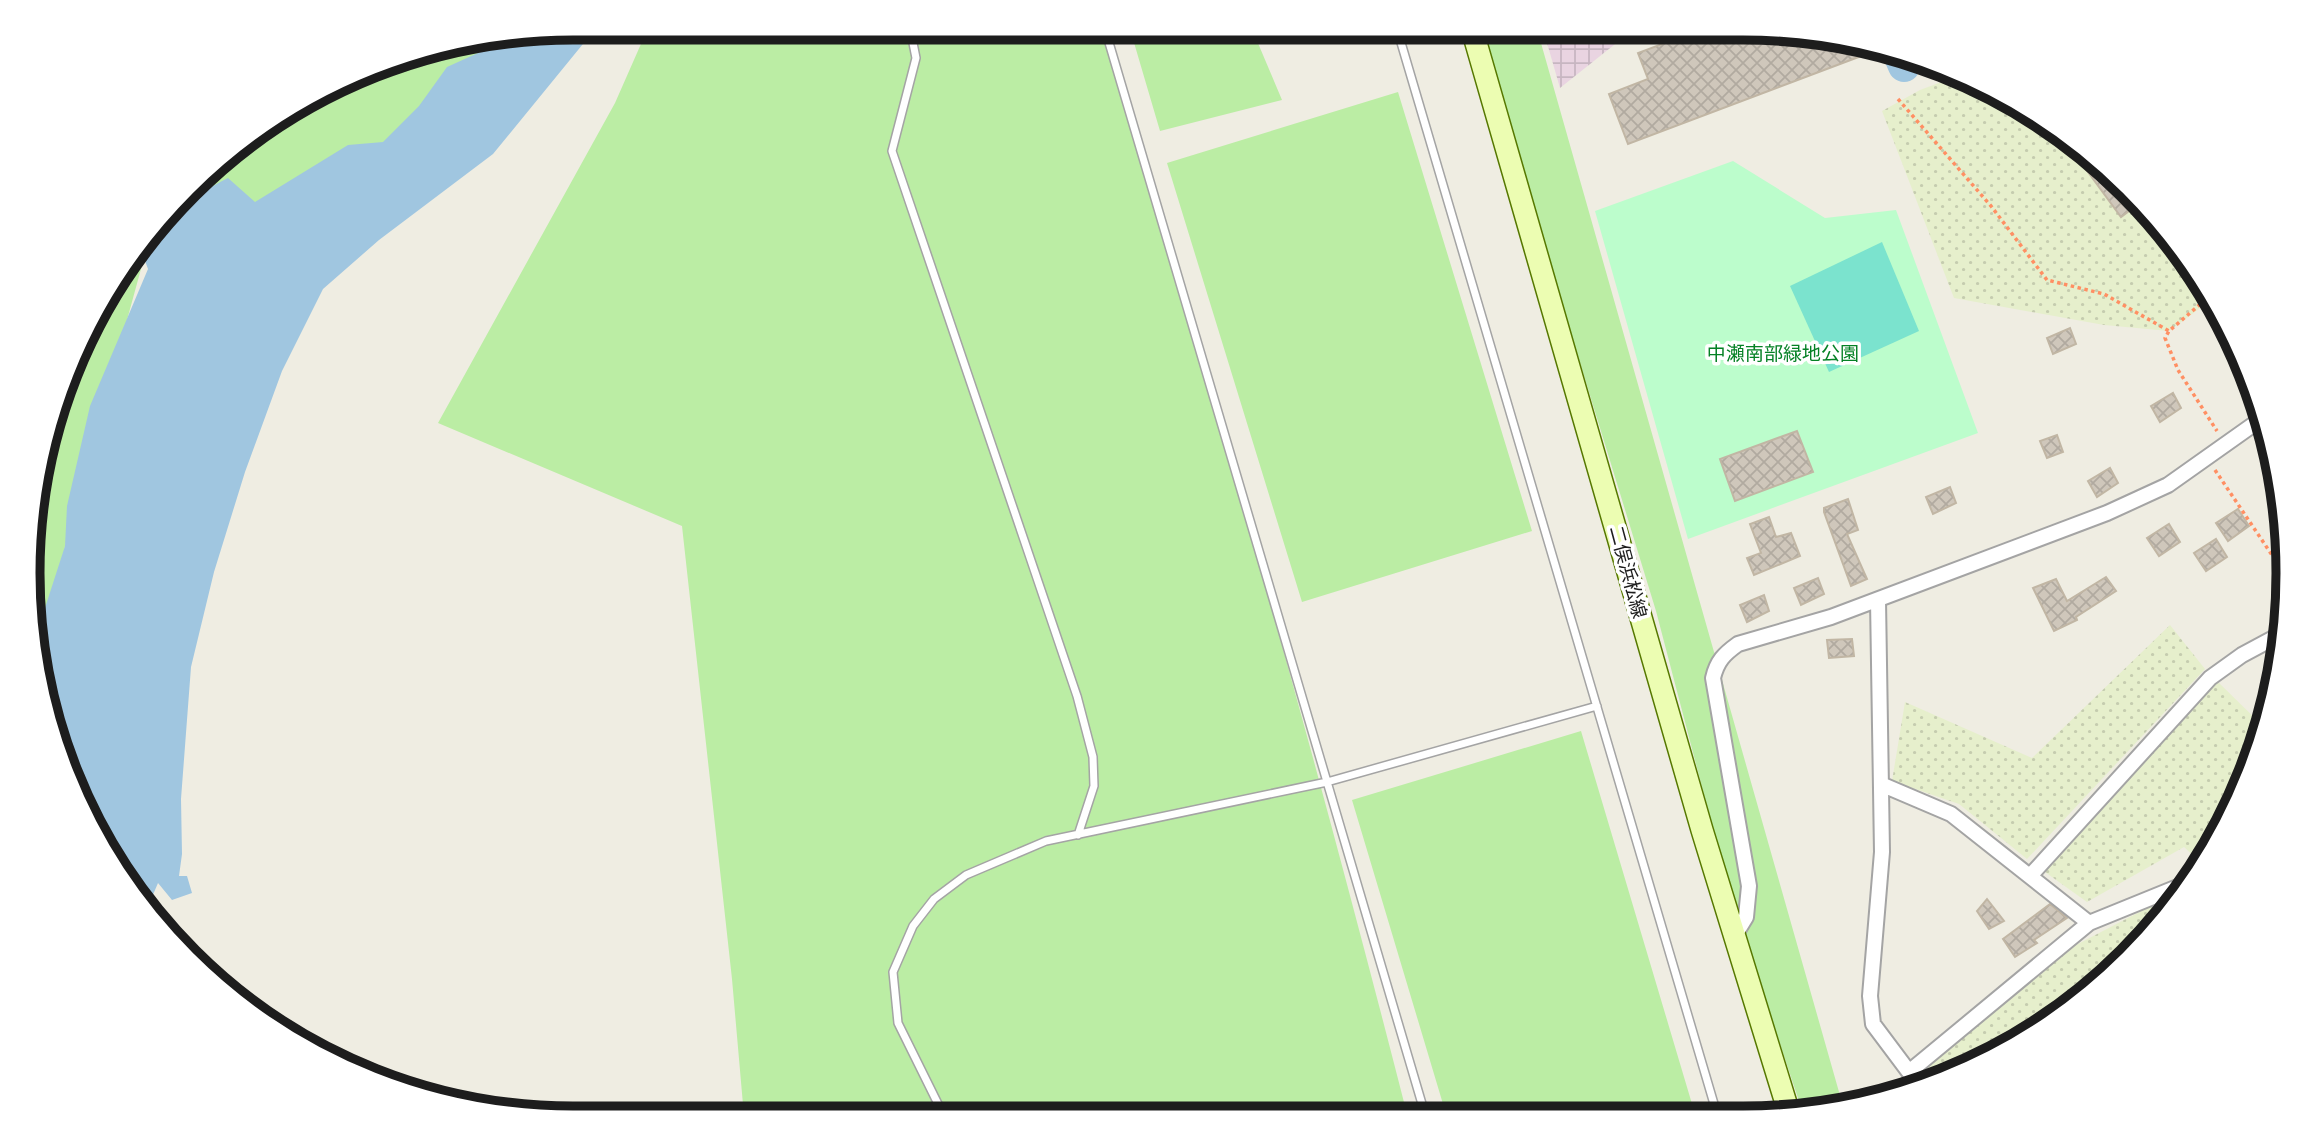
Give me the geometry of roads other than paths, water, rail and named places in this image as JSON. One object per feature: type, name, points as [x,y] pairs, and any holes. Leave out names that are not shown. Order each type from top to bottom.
[{"type":"main road","name":"二俣浜松線","points":[[1475,40],[1786,1104]]},
{"type":"street","points":[[1735,935],[1746,917],[1749,886],[1716,699],[1713,678],[1716,662],[1738,644],[1878,600],[2107,513],[2168,485],[2254,424]]},
{"type":"street","points":[[1878,600],[1882,852],[1870,996],[1873,1024],[1909,1072],[2089,923],[2171,890]]},
{"type":"street","points":[[2030,876],[2210,678],[2242,655],[2271,639]]},
{"type":"street","points":[[1883,785],[1951,814],[2089,923]]},
{"type":"lane","points":[[912,40],[916,58],[892,151],[1077,696],[1093,757],[1094,786],[1078,835]]},
{"type":"lane","points":[[1108,40],[1423,1106]]},
{"type":"lane","points":[[1400,40],[1715,1106]]},
{"type":"lane","points":[[939,1106],[898,1023],[893,972],[897,957],[913,926],[934,899],[966,875],[1046,841],[1327,782],[1597,706]]},
{"type":"park label","name":"中瀬南部緑地公園","points":[[1783,353]]}]
